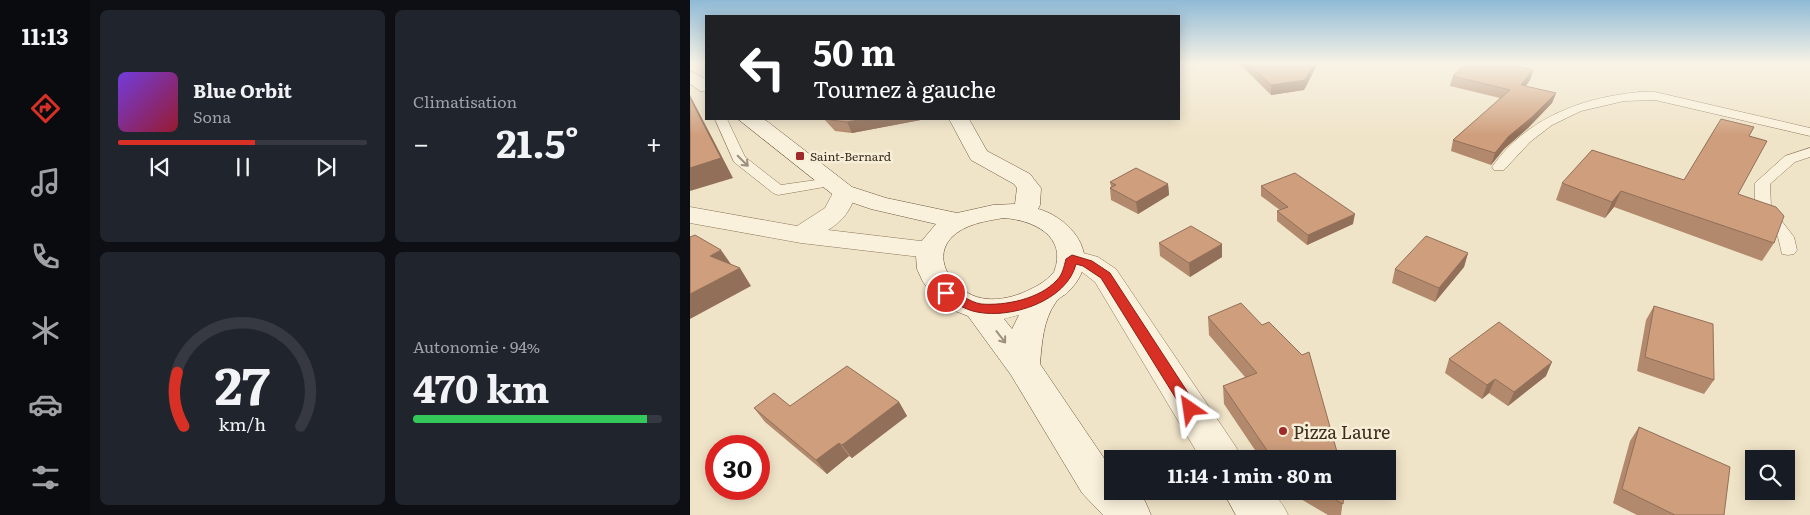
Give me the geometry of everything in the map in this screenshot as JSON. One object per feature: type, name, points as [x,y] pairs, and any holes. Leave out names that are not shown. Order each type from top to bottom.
[{"type":"main road","points":[[750,120],[761,126],[837,187],[880,204],[959,221]]},
{"type":"main road","points":[[959,120],[963,130],[979,155],[1022,179],[1029,188],[1028,205],[1022,212]]},
{"type":"main road","points":[[801,235],[834,214],[842,205],[837,187]]},
{"type":"main road","points":[[1022,212],[1043,218],[1054,225],[1066,239],[1072,259],[1062,283],[1044,295],[1024,304],[1001,308],[978,308],[946,293],[933,278],[929,262],[930,250],[943,231],[959,221],[984,214],[1022,212]]},
{"type":"main road","points":[[690,215],[801,235],[930,250]]},
{"type":"main road","points":[[1072,259],[1088,263],[1106,276],[1216,450]]},
{"type":"main road","points":[[1023,366],[1028,328],[1044,295]]},
{"type":"main road","points":[[978,308],[1023,366],[1096,480],[1130,515]]},
{"type":"main road","points":[[1248,500],[1267,515]]},
{"type":"lane","points":[[1499,167],[1534,132],[1561,115],[1589,106],[1638,95],[1655,96],[1810,132]]},
{"type":"lane","points":[[721,120],[739,159],[778,190],[837,187]]},
{"type":"lane","points":[[1788,250],[1786,237],[1763,208],[1762,183],[1790,159],[1810,152]]},
{"type":"building","points":[[1498,87],[1530,87],[1556,93],[1508,137],[1495,153],[1453,140],[1510,90]]},
{"type":"building","points":[[690,98],[721,158],[690,168]]},
{"type":"building","points":[[1721,119],[1754,127],[1749,136],[1767,141],[1738,194],[1776,207],[1784,216],[1774,243],[1621,191],[1612,202],[1562,183],[1592,150],[1684,180]]},
{"type":"building","points":[[830,120],[858,120],[847,122]]},
{"type":"building","points":[[1136,168],[1168,184],[1136,202],[1110,188],[1116,185],[1110,182]]},
{"type":"building","points":[[1295,173],[1355,214],[1308,235],[1277,211],[1288,207],[1261,186]]},
{"type":"building","points":[[1191,226],[1222,244],[1189,263],[1159,243]]},
{"type":"building","points":[[695,235],[721,250],[710,256],[740,268],[690,294],[690,237]]},
{"type":"building","points":[[1426,236],[1468,253],[1439,288],[1395,269]]},
{"type":"building","points":[[1241,303],[1262,325],[1269,322],[1302,355],[1309,352],[1336,450],[1267,450],[1223,386],[1257,373],[1208,317]]},
{"type":"building","points":[[1654,306],[1713,324],[1714,380],[1645,357]]},
{"type":"building","points":[[1499,322],[1552,362],[1514,392],[1495,379],[1487,385],[1449,359]]},
{"type":"building","points":[[847,366],[899,402],[842,445],[839,443],[816,460],[754,408],[774,393],[790,406]]},
{"type":"building","points":[[1639,427],[1730,467],[1724,515],[1675,515],[1622,489]]},
{"type":"place","name":"Saint-Bernard","points":[[800,156]]},
{"type":"place","name":"Pizza Laure","points":[[1283,431]]},
{"type":"route","points":[[946,293],[978,308],[1001,308],[1024,304],[1044,295],[1062,283],[1072,259],[1088,263],[1106,276],[1190,409]]}]
